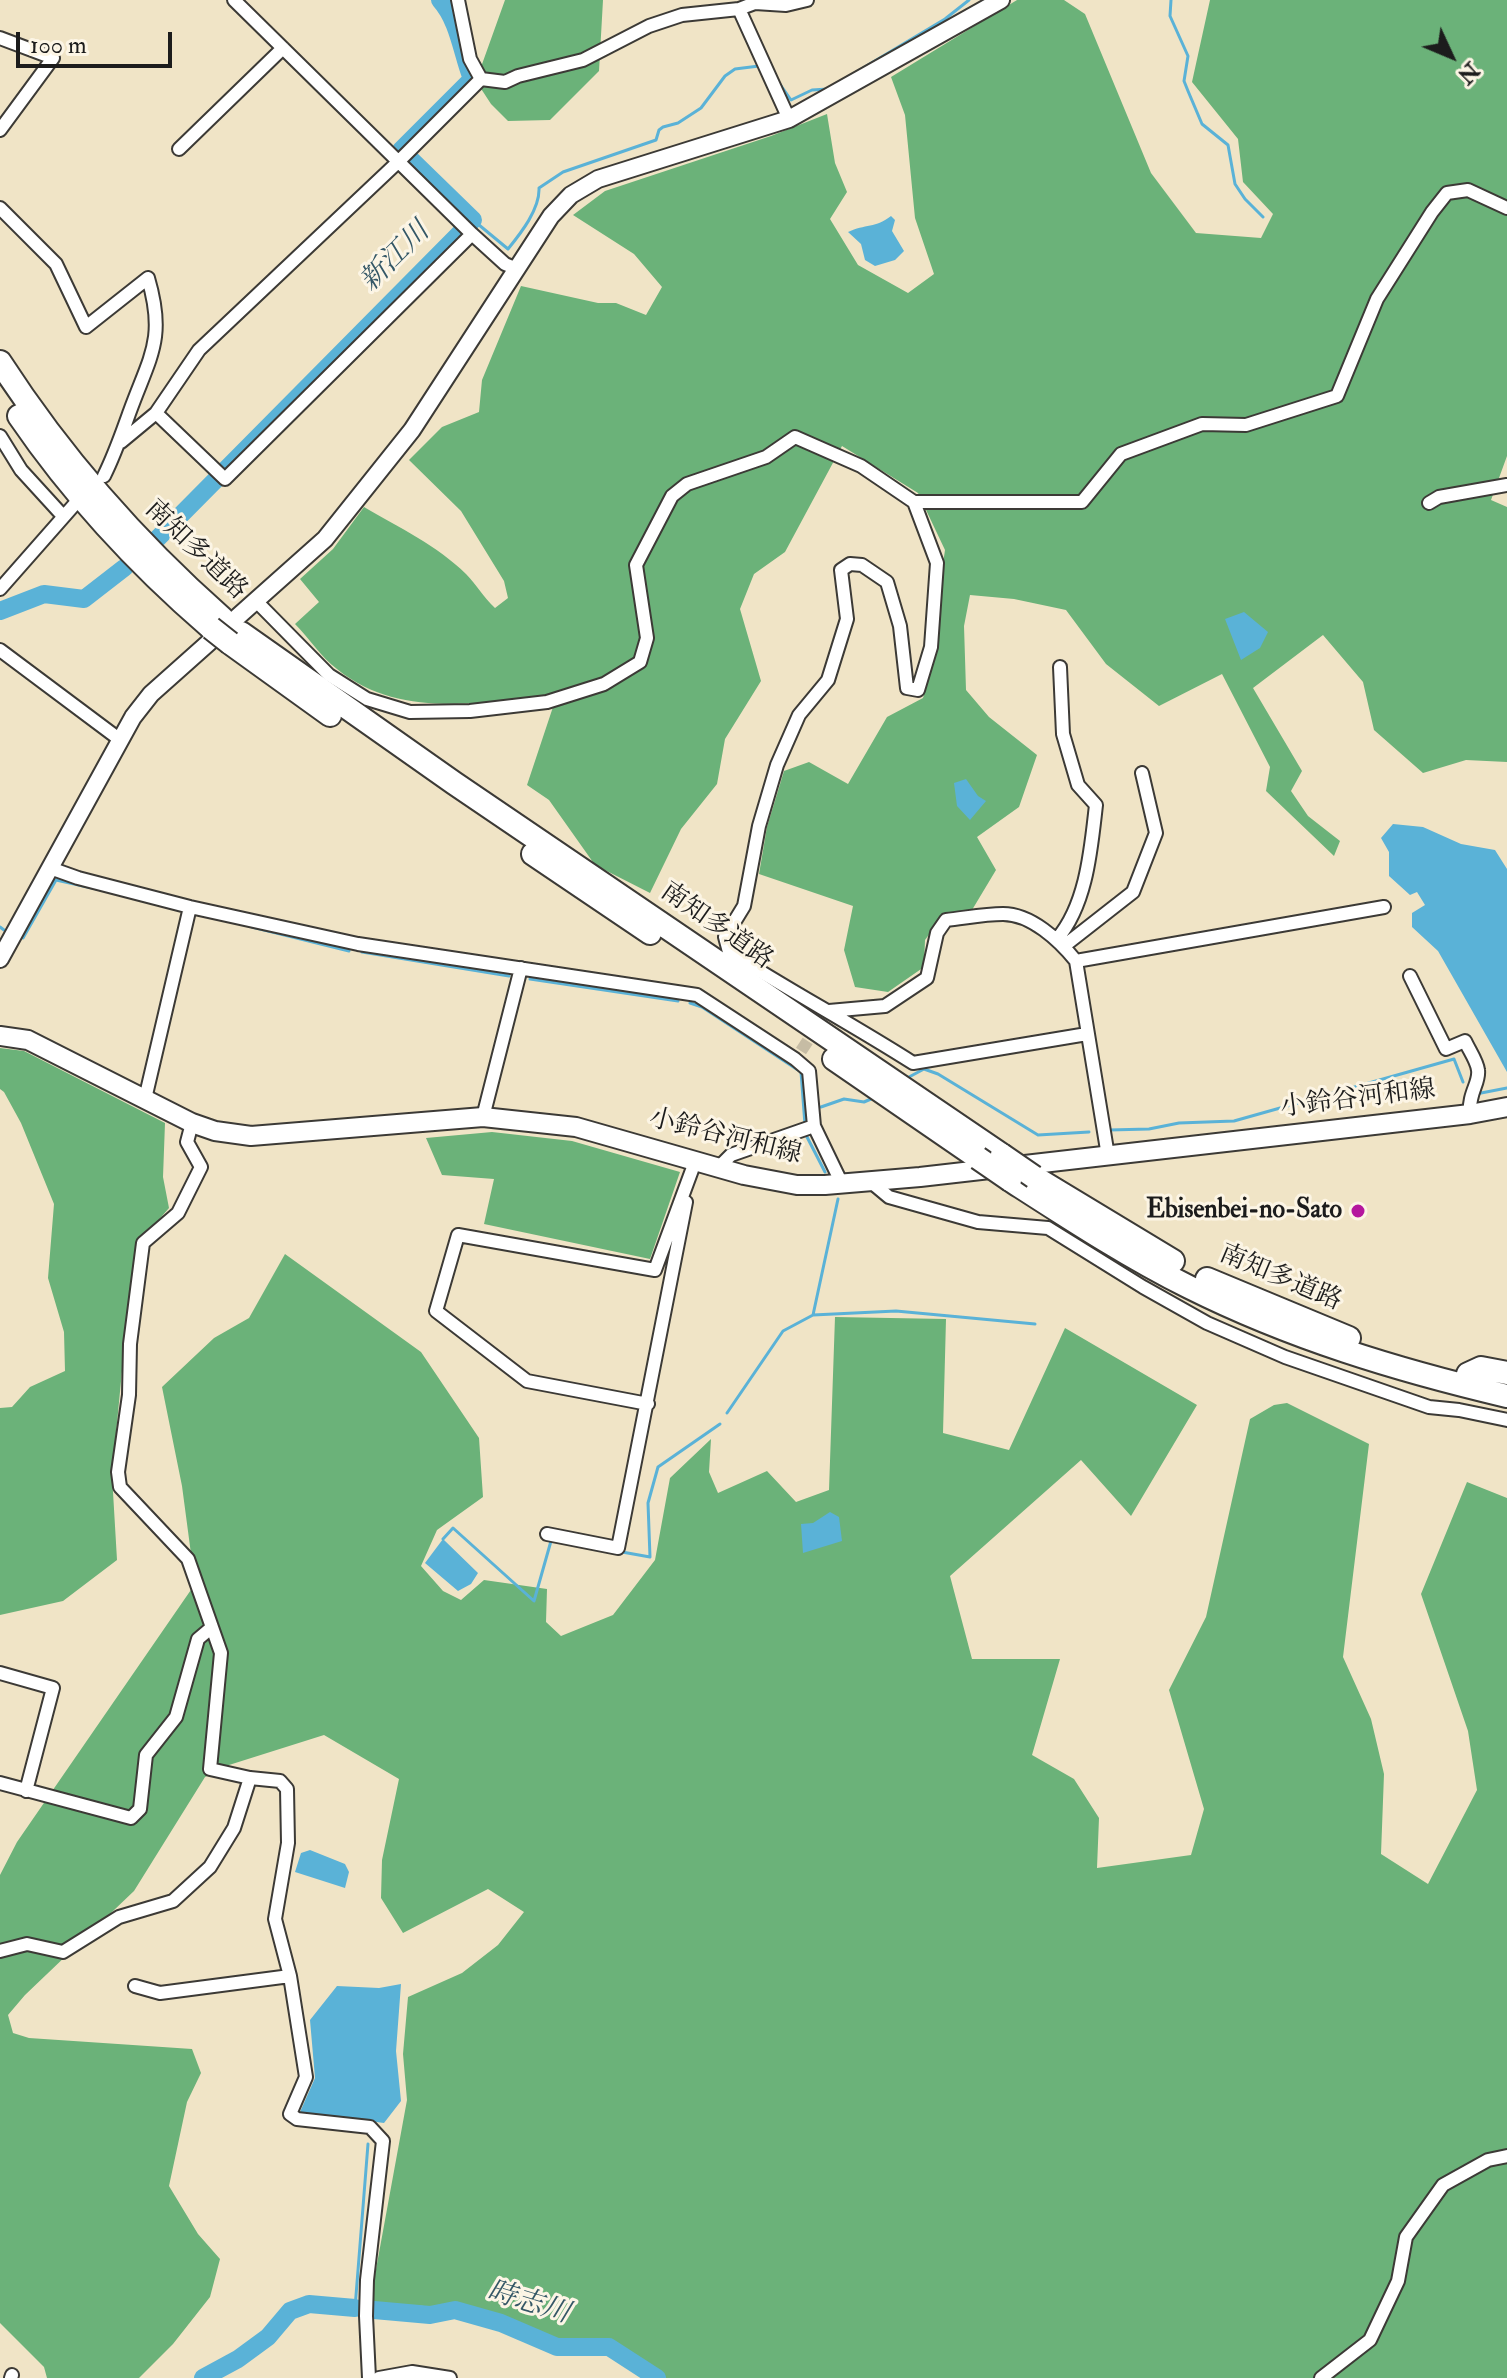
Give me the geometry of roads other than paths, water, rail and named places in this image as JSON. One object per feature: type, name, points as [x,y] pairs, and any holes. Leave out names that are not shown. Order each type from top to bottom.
[{"type":"highway","name":"南知多道路","points":[[0,362],[85,479],[216,623]]},
{"type":"highway","name":"南知多道路","points":[[0,388],[36,441],[116,538],[235,638],[423,779],[1010,1180],[1108,1243],[1251,1316],[1357,1357],[1507,1396]]},
{"type":"highway","name":"南知多道路","points":[[235,638],[1034,1177],[1137,1241],[1228,1288],[1353,1339],[1507,1383]]},
{"type":"highway","points":[[1468,1374],[1481,1368],[1507,1373]]},
{"type":"main road","name":"小鈴谷河和線","points":[[0,1036],[28,1040],[192,1123],[215,1131],[251,1136],[483,1117],[576,1127],[694,1165],[719,1167],[797,1185],[871,1182],[1108,1156],[1470,1114],[1507,1107]]},
{"type":"street","points":[[234,0],[403,158],[460,223],[505,264],[517,269]]},
{"type":"street","points":[[481,79],[505,82],[583,60],[649,26],[682,15],[739,9],[755,3],[786,5],[807,0]]},
{"type":"street","points":[[0,959],[119,739],[151,694],[325,539],[412,430],[551,216],[571,195],[584,186],[789,119],[978,6],[1001,0]]},
{"type":"street","points":[[457,1],[470,59],[481,79]]},
{"type":"street","points":[[739,9],[789,119]]},
{"type":"street","points":[[0,38],[53,58],[0,130]]},
{"type":"street","points":[[179,149],[283,48]]},
{"type":"street","points":[[121,442],[156,413],[199,350],[403,158],[481,79]]},
{"type":"street","points":[[257,602],[329,675],[367,699],[410,712],[470,711],[547,702],[604,684],[640,662],[647,638],[636,565],[672,496],[687,484],[766,457],[795,437],[861,466],[914,502],[1082,502],[1121,454],[1202,424],[1246,425],[1337,396],[1377,299],[1447,193],[1468,190],[1507,208]]},
{"type":"street","points":[[0,208],[56,264],[86,327],[148,278],[156,322],[155,349],[121,442],[104,476]]},
{"type":"street","points":[[156,413],[225,479],[472,234]]},
{"type":"street","points":[[0,436],[21,470],[63,516]]},
{"type":"street","points":[[1429,503],[1439,497],[1507,485]]},
{"type":"street","points":[[914,502],[937,563],[931,647],[918,690],[907,688],[900,626],[887,582],[862,565],[850,564],[841,570],[847,619],[828,680],[799,715],[777,765],[759,826],[744,906],[725,937],[729,952],[913,1063],[1087,1034]]},
{"type":"street","points":[[0,589],[74,505]]},
{"type":"street","points":[[0,650],[119,739]]},
{"type":"street","points":[[1060,667],[1063,734],[1078,785],[1096,805],[1088,871],[1060,942]]},
{"type":"street","points":[[1060,942],[1133,892],[1156,833],[1142,773]]},
{"type":"street","points":[[50,868],[190,907],[358,944],[697,995],[798,1055],[809,1071],[814,1126],[842,1184]]},
{"type":"street","points":[[145,1099],[190,907]]},
{"type":"street","points":[[1076,961],[1384,907]]},
{"type":"street","points":[[828,1013],[885,1006],[927,978],[937,933],[946,920],[1006,914],[1040,926],[1060,942],[1076,961],[1108,1156]]},
{"type":"street","points":[[483,1117],[521,968]]},
{"type":"street","points":[[1410,976],[1446,1049],[1465,1041],[1478,1067],[1478,1076],[1468,1098],[1470,1114]]},
{"type":"street","points":[[192,1123],[187,1142],[201,1167],[178,1213],[143,1243],[130,1344],[129,1395],[118,1472],[120,1487],[188,1559],[221,1653],[210,1769],[280,1781],[287,1789],[288,1843],[275,1919],[290,1976],[306,2077],[290,2114],[297,2119],[370,2127],[383,2141],[367,2280],[369,2378]]},
{"type":"street","points":[[719,1167],[731,1155],[814,1126]]},
{"type":"street","points":[[547,1534],[618,1548],[694,1165]]},
{"type":"street","points":[[648,1404],[527,1381],[436,1311],[458,1235],[655,1270],[694,1165]]},
{"type":"street","points":[[871,1182],[889,1197],[978,1222],[1048,1228],[1131,1281],[1207,1323],[1285,1357],[1429,1407],[1507,1420]]},
{"type":"street","points":[[0,1783],[131,1818],[140,1809],[146,1755],[176,1717],[198,1639],[211,1628]]},
{"type":"street","points":[[0,1673],[53,1688],[26,1791]]},
{"type":"street","points":[[0,1951],[27,1944],[63,1952],[119,1917],[173,1901],[210,1867],[234,1828],[250,1778]]},
{"type":"street","points":[[135,1986],[160,1993],[290,1976]]},
{"type":"street","points":[[1321,2378],[1370,2340],[1398,2281],[1406,2237],[1443,2185],[1488,2160],[1507,2156]]},
{"type":"street","points":[[379,2378],[412,2372],[450,2378]]},
{"type":"water","points":[[891,216],[895,220],[892,231],[904,251],[895,260],[875,266],[865,260],[861,244],[848,232]]},
{"type":"water","points":[[1244,612],[1268,632],[1260,648],[1241,660],[1225,619]]},
{"type":"water","points":[[966,779],[978,796],[986,801],[970,820],[957,806],[954,783]]},
{"type":"water","points":[[1393,824],[1423,827],[1461,844],[1495,850],[1507,869],[1507,1072],[1438,951],[1412,927],[1412,913],[1425,905],[1417,892],[1410,895],[1389,876],[1389,852],[1381,838]]},
{"type":"water","points":[[830,1512],[839,1517],[842,1541],[803,1553],[801,1524],[813,1523]]},
{"type":"water","points":[[443,1539],[478,1573],[471,1584],[458,1591],[425,1563]]},
{"type":"water","points":[[310,1850],[345,1864],[349,1872],[345,1888],[295,1872],[301,1853]]},
{"type":"water","points":[[401,1984],[396,2051],[401,2101],[384,2123],[300,2112],[315,2078],[310,2020],[337,1986],[379,1988]]},
{"type":"waterway","name":"新江川","points":[[158,538],[473,220],[401,150],[472,79],[456,28],[440,0]]},
{"type":"waterway","points":[[777,80],[791,100],[812,90],[828,89],[945,19],[969,0]]},
{"type":"waterway","points":[[1171,0],[1170,16],[1188,56],[1184,81],[1188,91],[1202,124],[1228,145],[1235,184],[1263,217]]},
{"type":"waterway","points":[[473,220],[508,249],[533,212],[539,188],[563,172],[656,140],[663,127],[678,123],[701,108],[725,76],[735,69],[759,66]]},
{"type":"waterway","name":"新江川","points":[[0,611],[44,594],[84,599],[124,568]]},
{"type":"waterway","points":[[23,938],[56,880],[106,891]]},
{"type":"waterway","points":[[0,927],[4,930]]},
{"type":"waterway","points":[[252,927],[349,951]]},
{"type":"waterway","points":[[362,952],[509,976]]},
{"type":"waterway","points":[[530,979],[678,1001]]},
{"type":"waterway","points":[[690,1003],[702,1007],[801,1072],[805,1125]]},
{"type":"waterway","points":[[1109,1130],[1234,1121],[1454,1059],[1463,1082]]},
{"type":"waterway","points":[[909,1077],[924,1069],[938,1074],[1038,1135],[1089,1132]]},
{"type":"waterway","points":[[1476,1094],[1507,1088]]},
{"type":"waterway","points":[[821,1107],[844,1099],[864,1102],[871,1099]]},
{"type":"waterway","points":[[806,1135],[825,1172]]},
{"type":"waterway","points":[[838,1199],[813,1315],[896,1311],[1035,1324]]},
{"type":"waterway","points":[[727,1413],[783,1331],[813,1315]]},
{"type":"waterway","points":[[622,1552],[650,1557],[648,1503],[658,1467],[720,1424]]},
{"type":"waterway","points":[[443,1539],[453,1528],[534,1601],[551,1541]]},
{"type":"waterway","points":[[355,2308],[368,2144]]},
{"type":"waterway","name":"時志川","points":[[203,2378],[238,2359],[268,2337],[290,2311],[309,2304],[355,2308]]},
{"type":"waterway","name":"時志川","points":[[374,2310],[430,2315],[455,2310],[501,2323],[557,2347],[609,2347],[657,2378]]},
{"type":"tunnel","points":[[801,1051],[825,1015]]},
{"type":"place","name":"Ebisenbei-no-Sato","points":[[1358,1211]]}]
